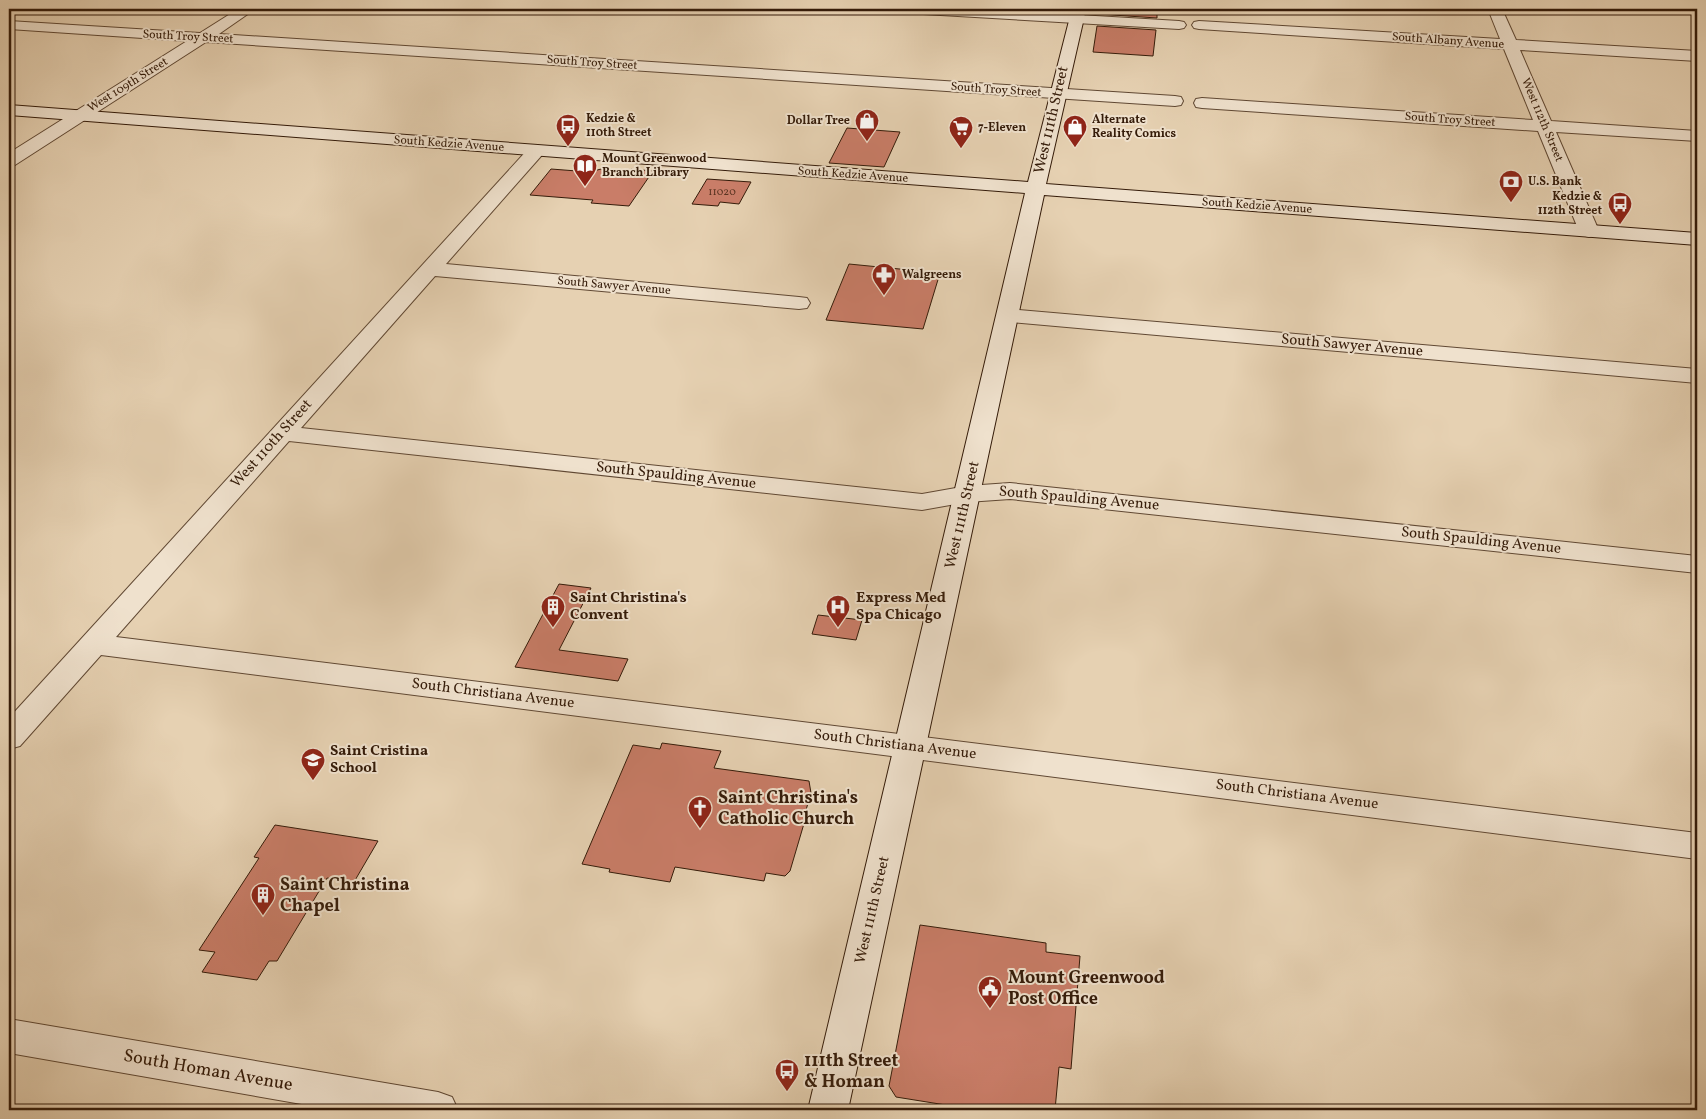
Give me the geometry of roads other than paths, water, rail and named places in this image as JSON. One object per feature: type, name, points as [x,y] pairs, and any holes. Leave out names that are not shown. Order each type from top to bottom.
[{"type":"street","name":"West 109th Street","points":[[9,161],[248,9]]},
{"type":"street","points":[[906,9],[1078,14],[1179,25]]},
{"type":"street","name":"West 112th Street","points":[[1495,9],[1589,231]]},
{"type":"street","name":"West 111th Street","points":[[828,1110],[1036,188],[1078,14]]},
{"type":"street","name":"South Albany Avenue","points":[[1199,25],[1697,56]]},
{"type":"street","name":"South Troy Street","points":[[9,26],[1175,101]]},
{"type":"street","name":"South Troy Street","points":[[1202,103],[1697,136]]},
{"type":"street","name":"South Kedzie Avenue","points":[[9,110],[1697,239]]},
{"type":"street","name":"West 110th Street","points":[[9,738],[428,269],[536,151]]},
{"type":"street","name":"South Sawyer Avenue","points":[[428,269],[799,303]]},
{"type":"street","name":"South Sawyer Avenue","points":[[1008,316],[1697,376]]},
{"type":"street","name":"South Spaulding Avenue","points":[[282,433],[922,502],[967,494],[1010,491],[1697,565]]},
{"type":"street","name":"South Christiana Avenue","points":[[93,644],[1697,846]]},
{"type":"street","name":"South Homan Avenue","points":[[9,1036],[438,1110]]},
{"type":"place","name":"Dollar Tree","points":[[867,142]]},
{"type":"place","name":"Kedzie & 110th Street","points":[[568,147]]},
{"type":"place","name":"Alternate Reality Comics","points":[[1075,148]]},
{"type":"place","name":"7-Eleven","points":[[961,149]]},
{"type":"place","name":"Mount Greenwood Branch Library","points":[[585,187]]},
{"type":"place","name":"U.S. Bank","points":[[1511,203]]},
{"type":"place","name":"Kedzie & 112th Street","points":[[1620,225]]},
{"type":"place","name":"Walgreens","points":[[884,296]]},
{"type":"place","name":"Saint Christina's Convent","points":[[553,628]]},
{"type":"place","name":"Express Med Spa Chicago","points":[[838,628]]},
{"type":"place","name":"Saint Cristina School","points":[[313,781]]},
{"type":"place","name":"Saint Christina's Catholic Church","points":[[700,829]]},
{"type":"place","name":"Saint Christina Chapel","points":[[263,916]]},
{"type":"place","name":"Mount Greenwood Post Office","points":[[990,1009]]},
{"type":"place","name":"111th Street & Homan","points":[[787,1092]]}]
